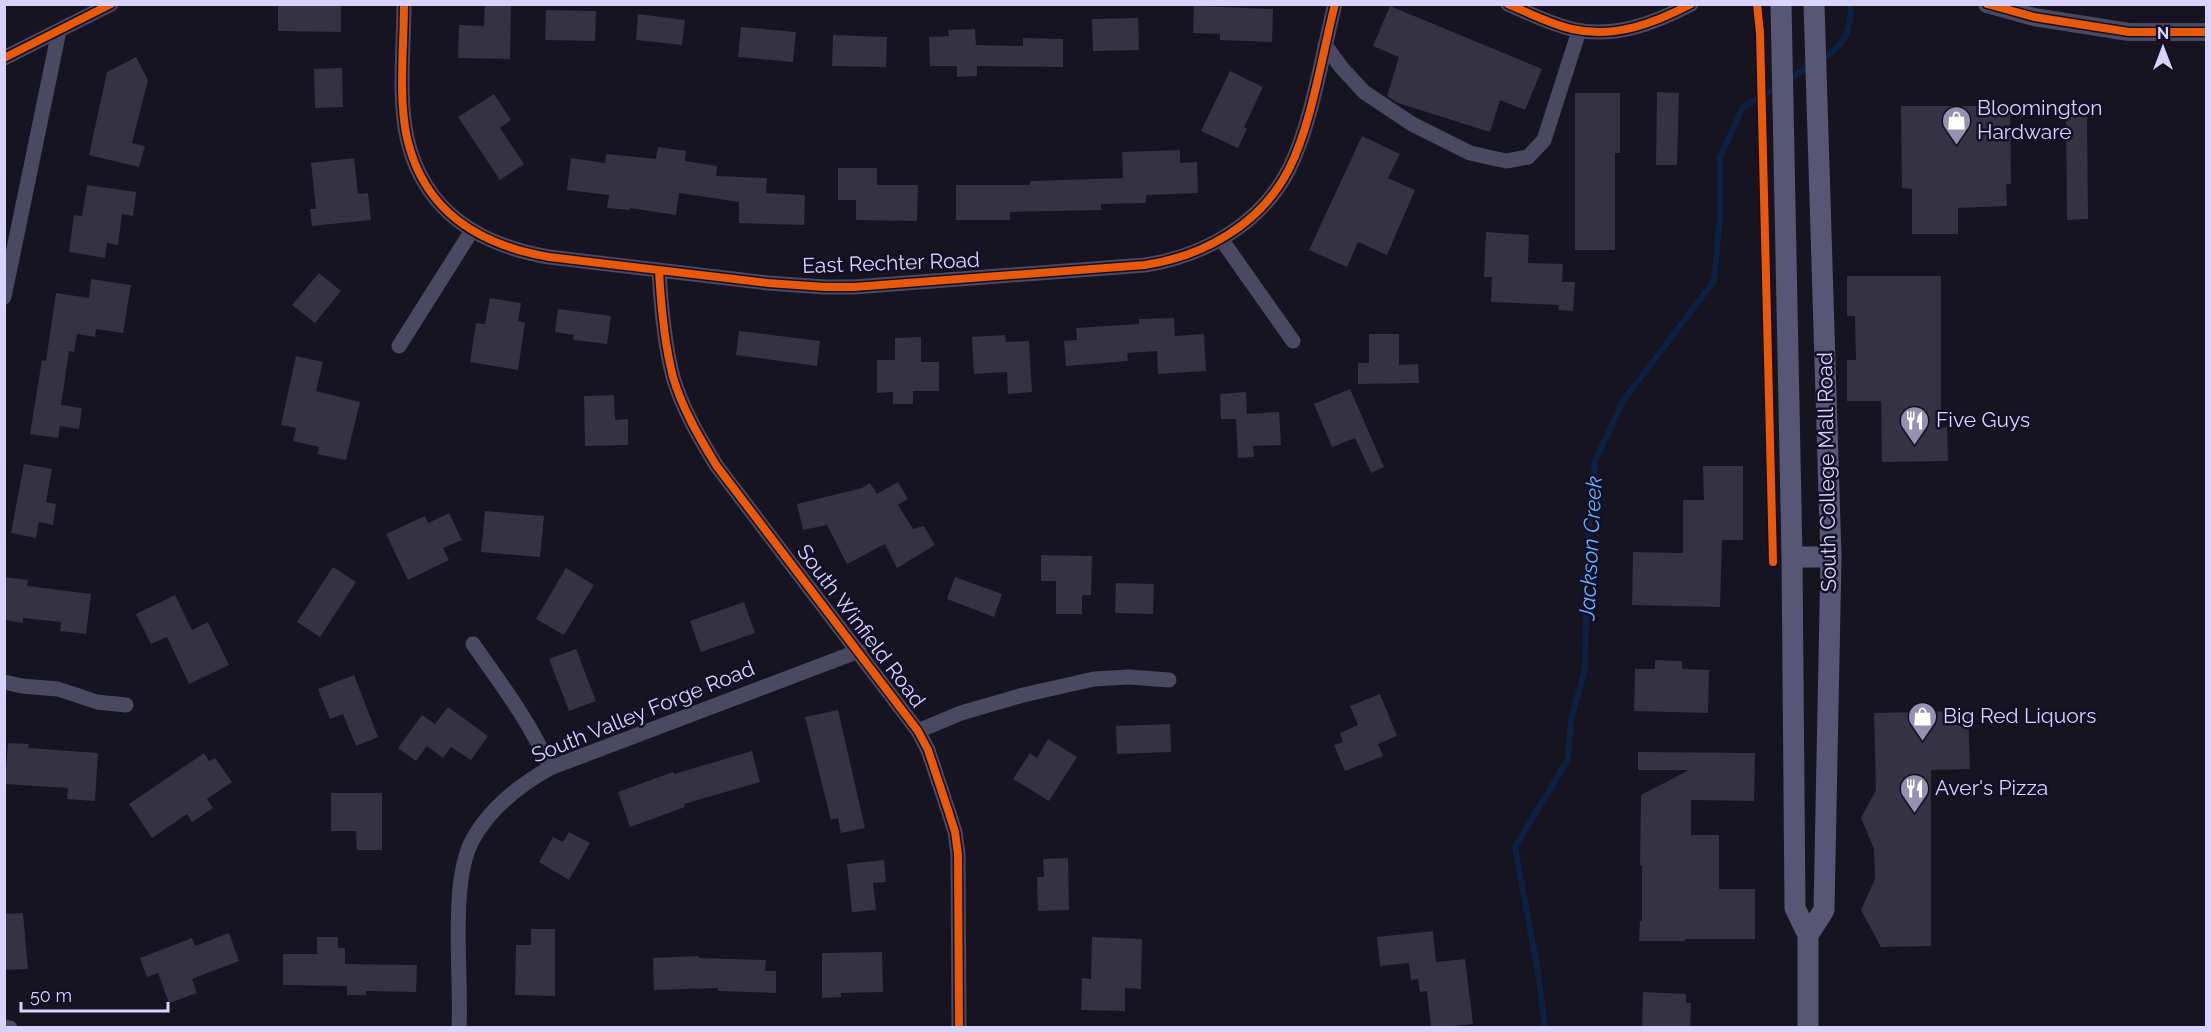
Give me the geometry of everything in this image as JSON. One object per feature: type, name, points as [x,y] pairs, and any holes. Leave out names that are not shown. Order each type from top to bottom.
[{"type":"main road","name":"South College Mall Road","points":[[1781,4],[1792,557],[1795,908],[1808,935],[1808,1028]]},
{"type":"main road","name":"South College Mall Road","points":[[1808,935],[1824,910],[1831,557],[1814,4]]},
{"type":"main road","points":[[1792,557],[1831,557]]},
{"type":"street","points":[[4,58],[111,4]]},
{"type":"street","name":"East Rechter Road","points":[[404,4],[404,100],[407,137],[412,157],[434,195],[446,210],[471,232],[499,245],[524,252],[659,271],[768,283],[854,287],[1145,265],[1189,255],[1221,239],[1255,213],[1273,193],[1288,170],[1307,118],[1335,4]]},
{"type":"street","points":[[1508,4],[1563,27],[1597,32],[1632,29],[1692,4]]},
{"type":"street","points":[[1987,4],[2034,17],[2129,32],[2206,32]]},
{"type":"street","points":[[4,297],[59,31]]},
{"type":"street","points":[[1325,45],[1364,92],[1412,124],[1470,153],[1506,161],[1528,157],[1544,140],[1579,31]]},
{"type":"street","points":[[399,346],[471,232]]},
{"type":"street","points":[[1221,239],[1293,341]]},
{"type":"street","name":"South Winfield Road","points":[[659,271],[663,324],[672,370],[696,433],[716,465],[918,731],[928,750],[955,832],[958,854],[959,1028]]},
{"type":"street","points":[[473,645],[524,719],[541,747],[550,768]]},
{"type":"street","name":"South Valley Forge Road","points":[[459,1028],[461,886],[472,840],[499,806],[529,780],[550,768],[859,651]]},
{"type":"street","points":[[918,731],[961,713],[1023,695],[1094,679],[1129,677],[1169,680]]},
{"type":"street","points":[[4,682],[58,689],[97,702],[126,705]]},
{"type":"street","points":[[4,1027],[10,1028]]},
{"type":"building","points":[[278,4],[341,4],[341,32],[278,31]]},
{"type":"building","points":[[485,5],[511,6],[510,59],[458,58],[459,25],[484,26]]},
{"type":"building","points":[[1194,6],[1273,9],[1272,42],[1220,40],[1220,34],[1193,33]]},
{"type":"building","points":[[1390,6],[1542,69],[1525,110],[1500,100],[1490,132],[1398,103],[1387,96],[1399,57],[1373,46]]},
{"type":"building","points":[[546,10],[596,11],[595,41],[545,40]]},
{"type":"building","points":[[638,14],[685,20],[682,45],[636,40]]},
{"type":"building","points":[[1138,18],[1139,50],[1093,51],[1092,19]]},
{"type":"building","points":[[741,27],[796,32],[793,62],[738,57]]},
{"type":"building","points":[[975,29],[976,45],[1023,46],[1023,38],[1063,39],[1063,67],[977,66],[977,76],[957,77],[957,66],[930,66],[929,37],[949,36],[948,30]]},
{"type":"building","points":[[833,35],[887,37],[886,67],[832,66]]},
{"type":"building","points":[[136,57],[148,80],[132,143],[145,146],[139,167],[89,155],[107,72]]},
{"type":"building","points":[[342,68],[343,107],[315,108],[314,69]]},
{"type":"building","points":[[1230,71],[1263,87],[1244,127],[1247,129],[1238,148],[1201,131]]},
{"type":"building","points":[[1657,92],[1679,93],[1677,165],[1656,165]]},
{"type":"building","points":[[1575,93],[1620,93],[1620,153],[1615,153],[1615,250],[1575,250]]},
{"type":"building","points":[[494,94],[511,120],[500,128],[524,164],[500,180],[458,117]]},
{"type":"building","name":"Bloomington Hardware","points":[[1901,106],[2010,106],[2011,184],[2006,184],[2007,206],[1958,208],[1958,234],[1912,234],[1912,189],[1902,188]]},
{"type":"building","points":[[2087,116],[2088,219],[2067,220],[2066,117]]},
{"type":"building","points":[[1362,136],[1400,154],[1388,178],[1415,190],[1387,255],[1358,242],[1347,267],[1309,250]]},
{"type":"building","points":[[658,147],[686,151],[685,161],[717,166],[716,176],[767,178],[766,193],[805,195],[804,225],[739,223],[739,202],[679,193],[676,215],[630,208],[630,210],[607,208],[609,195],[567,190],[571,158],[605,163],[606,154],[656,159]]},
{"type":"building","points":[[1180,150],[1180,163],[1197,162],[1198,193],[1146,195],[1146,203],[1101,204],[1101,210],[1010,212],[1010,220],[956,220],[956,185],[1030,185],[1030,181],[1123,178],[1122,152]]},
{"type":"building","points":[[354,158],[358,194],[368,193],[371,220],[312,226],[310,209],[316,209],[311,163]]},
{"type":"building","points":[[838,168],[877,168],[877,185],[918,185],[917,221],[856,220],[856,200],[838,200]]},
{"type":"building","points":[[87,185],[136,192],[133,216],[122,214],[118,245],[107,243],[105,258],[69,252],[74,215],[82,216]]},
{"type":"building","points":[[1486,232],[1529,235],[1528,263],[1563,264],[1562,282],[1575,282],[1573,311],[1558,310],[1559,305],[1491,302],[1492,277],[1484,277]]},
{"type":"building","points":[[319,273],[341,291],[315,323],[292,305]]},
{"type":"building","points":[[1847,276],[1941,276],[1941,428],[1947,427],[1948,461],[1882,462],[1881,401],[1847,401],[1847,360],[1856,360],[1855,316],[1847,316]]},
{"type":"building","points":[[91,279],[131,285],[123,333],[96,329],[95,337],[77,334],[74,352],[69,351],[61,405],[82,408],[79,429],[60,426],[58,438],[30,434],[42,360],[46,361],[56,293],[89,298]]},
{"type":"building","points":[[490,298],[521,303],[518,321],[525,323],[518,370],[470,362],[476,323],[485,324]]},
{"type":"building","points":[[558,309],[611,316],[607,344],[573,340],[574,335],[555,332]]},
{"type":"building","points":[[1174,318],[1175,336],[1204,334],[1206,371],[1158,374],[1157,351],[1127,353],[1128,361],[1066,366],[1064,341],[1077,340],[1076,328],[1139,324],[1139,319]]},
{"type":"building","points":[[739,331],[820,341],[817,366],[736,355]]},
{"type":"building","points":[[1369,334],[1399,334],[1399,365],[1418,364],[1419,383],[1358,384],[1358,363],[1369,363]]},
{"type":"building","points":[[1005,335],[1006,342],[1029,341],[1032,392],[1008,394],[1007,372],[974,374],[972,337]]},
{"type":"building","points":[[921,337],[921,362],[939,362],[939,391],[913,391],[913,404],[893,404],[893,392],[877,393],[877,360],[895,360],[895,338]]},
{"type":"building","points":[[296,356],[323,362],[316,391],[360,402],[346,460],[317,454],[319,447],[293,441],[296,428],[281,425]]},
{"type":"building","points":[[1350,389],[1384,467],[1371,473],[1355,438],[1332,447],[1314,404]]},
{"type":"building","points":[[1246,392],[1247,414],[1279,412],[1281,445],[1253,446],[1254,457],[1238,458],[1236,419],[1221,419],[1220,394]]},
{"type":"building","points":[[614,395],[615,420],[628,419],[628,445],[585,446],[584,396]]},
{"type":"building","points":[[24,464],[52,469],[46,502],[56,504],[53,525],[39,522],[36,538],[11,533]]},
{"type":"building","points":[[1703,466],[1743,466],[1743,540],[1722,540],[1720,607],[1632,605],[1633,552],[1683,553],[1683,500],[1704,500]]},
{"type":"building","points":[[898,482],[908,499],[898,505],[913,529],[924,526],[935,545],[897,568],[885,544],[847,564],[827,525],[803,530],[797,504],[862,488],[870,483],[877,494]]},
{"type":"building","points":[[485,511],[544,516],[540,557],[481,552]]},
{"type":"building","points":[[449,513],[462,540],[443,548],[449,560],[408,580],[386,534],[425,516],[428,523]]},
{"type":"building","points":[[1041,555],[1092,556],[1091,595],[1082,595],[1082,614],[1056,614],[1056,581],[1041,581]]},
{"type":"building","points":[[333,567],[356,582],[320,637],[297,622]]},
{"type":"building","points":[[566,568],[594,585],[564,635],[536,619]]},
{"type":"building","points":[[4,577],[28,580],[27,586],[91,594],[86,634],[60,631],[61,622],[23,618],[23,623],[4,620]]},
{"type":"building","points":[[955,577],[1002,594],[994,617],[947,599]]},
{"type":"building","points":[[1116,583],[1154,584],[1153,614],[1115,613]]},
{"type":"building","points":[[175,595],[192,630],[208,622],[229,665],[189,684],[167,637],[151,644],[136,614]]},
{"type":"building","points":[[744,602],[755,633],[701,652],[690,621]]},
{"type":"building","points":[[576,649],[596,701],[569,711],[549,659]]},
{"type":"building","points":[[1655,660],[1682,661],[1682,669],[1709,670],[1708,713],[1634,711],[1635,669],[1655,669]]},
{"type":"building","points":[[354,675],[378,737],[356,746],[343,714],[330,719],[318,689]]},
{"type":"building","points":[[1380,694],[1397,736],[1378,744],[1383,756],[1345,771],[1334,745],[1343,742],[1340,733],[1358,725],[1350,706]]},
{"type":"building","points":[[448,707],[488,736],[471,760],[451,747],[443,758],[427,746],[416,761],[398,748],[422,715],[435,724]]},
{"type":"building","points":[[838,710],[865,828],[841,833],[838,818],[831,820],[805,717]]},
{"type":"building","points":[[1968,711],[1970,769],[1931,770],[1931,946],[1881,947],[1861,910],[1875,879],[1874,849],[1861,818],[1876,790],[1874,713]]},
{"type":"building","points":[[1170,724],[1171,752],[1117,754],[1116,726]]},
{"type":"building","points":[[1048,739],[1077,757],[1049,801],[1013,779],[1030,753],[1037,758]]},
{"type":"building","points":[[8,743],[29,744],[28,748],[98,753],[95,801],[67,799],[68,788],[5,784]]},
{"type":"building","points":[[752,751],[760,782],[684,804],[685,807],[630,827],[618,792],[673,772],[674,774]]},
{"type":"building","points":[[1638,752],[1755,753],[1754,801],[1691,800],[1691,835],[1719,835],[1719,889],[1755,889],[1755,939],[1639,941],[1640,921],[1642,921],[1641,795],[1689,770],[1638,770]]},
{"type":"building","points":[[204,753],[209,761],[215,758],[232,782],[207,799],[213,808],[192,822],[187,814],[152,838],[129,804]]},
{"type":"building","points":[[331,793],[382,793],[382,850],[357,850],[356,831],[331,831]]},
{"type":"building","points":[[569,832],[590,843],[569,880],[539,862],[553,837],[563,842]]},
{"type":"building","points":[[1068,858],[1069,910],[1038,911],[1037,877],[1044,877],[1043,859]]},
{"type":"building","points":[[884,860],[886,882],[873,883],[876,910],[852,912],[847,864]]},
{"type":"building","points":[[23,913],[28,969],[4,970],[4,914]]},
{"type":"building","points":[[531,929],[555,929],[555,996],[515,995],[516,945],[531,945]]},
{"type":"building","points":[[1433,931],[1436,962],[1465,959],[1473,1024],[1431,1028],[1427,991],[1420,992],[1418,979],[1411,980],[1409,963],[1380,966],[1377,937]]},
{"type":"building","points":[[229,933],[239,961],[192,979],[197,993],[169,1003],[158,973],[147,977],[140,958],[192,938],[195,946]]},
{"type":"building","points":[[317,937],[338,937],[338,948],[345,948],[345,964],[417,965],[416,992],[366,991],[366,995],[347,995],[347,986],[283,985],[283,954],[317,954]]},
{"type":"building","points":[[1092,937],[1142,939],[1141,989],[1125,988],[1125,1011],[1081,1010],[1082,978],[1091,979]]},
{"type":"building","points":[[882,952],[883,992],[841,993],[841,997],[822,998],[822,953]]},
{"type":"building","points":[[699,956],[699,958],[766,960],[765,971],[776,971],[776,993],[718,991],[718,988],[654,990],[653,958]]},
{"type":"building","points":[[1643,992],[1686,994],[1686,1003],[1691,1003],[1690,1028],[1642,1028]]},
{"type":"waterway","name":"Jackson Creek","points":[[1821,60],[1836,49],[1845,37],[1850,23],[1851,4]]},
{"type":"waterway","name":"Jackson Creek","points":[[1787,80],[1812,65]]},
{"type":"waterway","name":"Jackson Creek","points":[[1545,1028],[1538,972],[1515,847],[1568,759],[1571,720],[1585,669],[1588,537],[1595,461],[1623,401],[1714,281],[1720,216],[1720,157],[1743,107],[1779,86]]},
{"type":"cycle path","points":[[4,58],[111,4]]},
{"type":"cycle path","points":[[404,4],[402,89],[407,138],[415,164],[427,186],[441,205],[458,221],[500,244],[549,257],[768,283],[825,287],[854,287],[1145,265],[1188,254],[1229,234],[1263,206],[1289,169],[1310,110],[1335,4]]},
{"type":"cycle path","points":[[1508,4],[1564,27],[1588,32],[1619,30],[1649,23],[1691,4]]},
{"type":"cycle path","points":[[1757,4],[1760,33],[1773,562]]},
{"type":"cycle path","points":[[1987,4],[2034,17],[2129,32],[2206,32]]},
{"type":"cycle path","points":[[659,271],[663,324],[673,377],[697,433],[716,465],[918,731],[928,750],[955,832],[958,854],[959,1028]]},
{"type":"place","name":"Bloomington Hardware","points":[[1956,146]]},
{"type":"place","name":"Five Guys","points":[[1915,446]]},
{"type":"place","name":"Big Red Liquors","points":[[1922,742]]},
{"type":"place","name":"Aver's Pizza","points":[[1914,814]]}]
